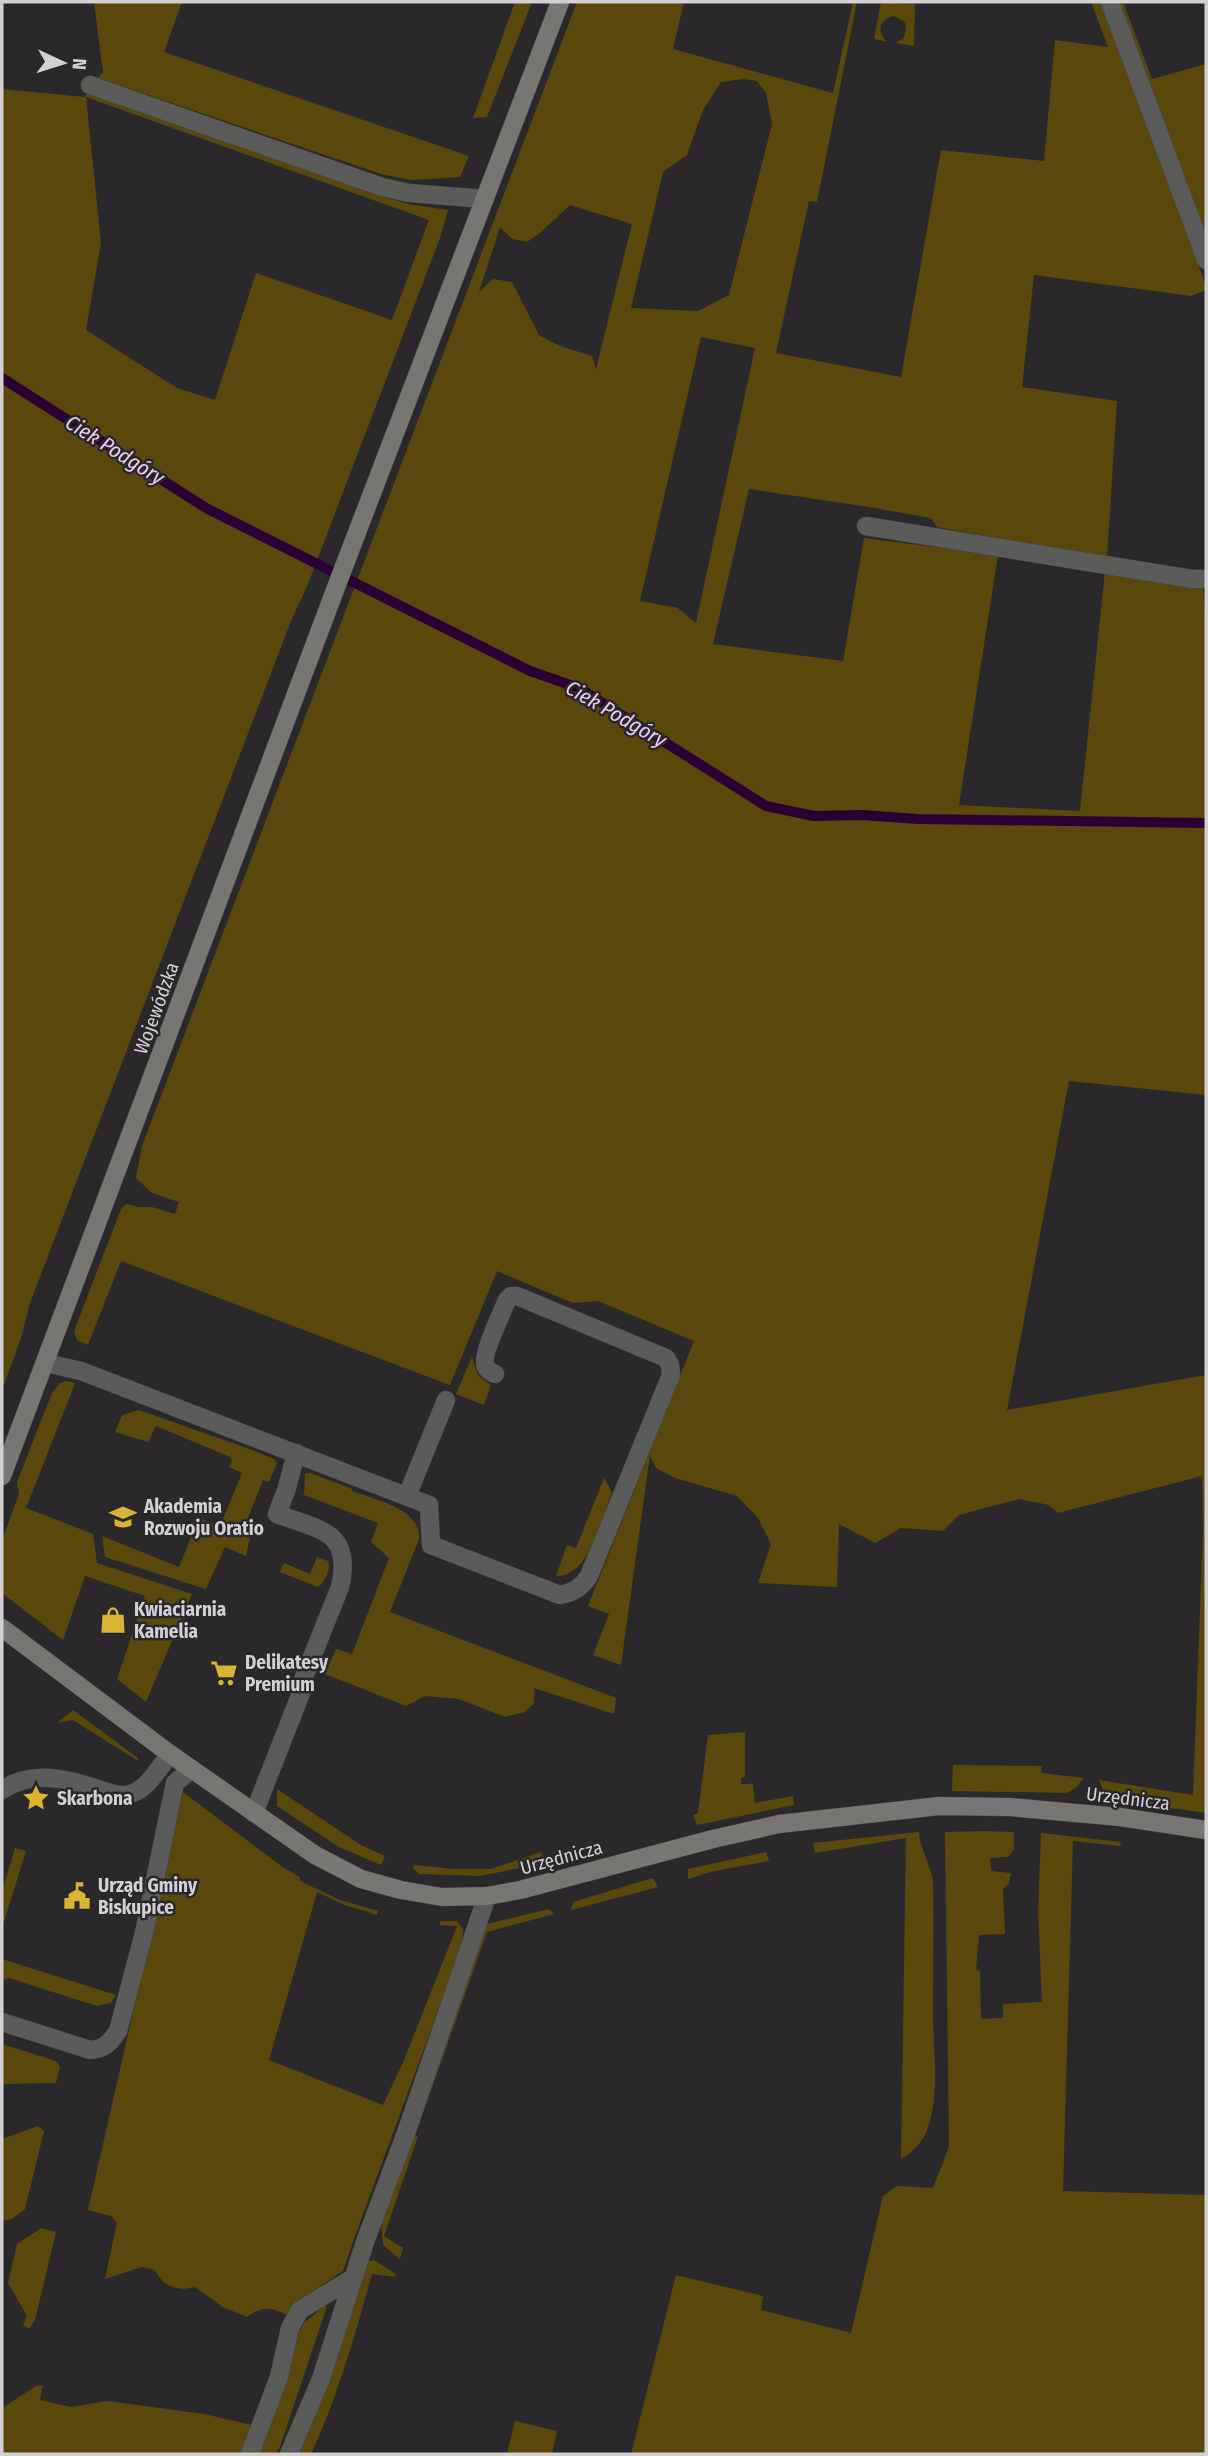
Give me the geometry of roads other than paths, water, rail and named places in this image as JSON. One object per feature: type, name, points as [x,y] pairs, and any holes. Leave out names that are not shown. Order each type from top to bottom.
[{"type":"main road","name":"Wojewódzka","points":[[2,1476],[348,555],[560,2]]},
{"type":"main road","name":"Urzędnicza","points":[[2,1628],[170,1754],[314,1854],[361,1879],[442,1897],[487,1896],[520,1890],[779,1824],[887,1811],[939,1807],[1009,1807],[1120,1817],[1206,1830]]},
{"type":"street","points":[[1110,2],[1206,260]]},
{"type":"street","points":[[90,85],[382,187],[409,193],[485,200]]},
{"type":"street","points":[[866,526],[1192,579],[1206,579]]},
{"type":"street","points":[[46,1363],[81,1371],[429,1505],[431,1545],[560,1595],[573,1592],[583,1586],[589,1576],[671,1375],[670,1366],[666,1358],[517,1296],[511,1296],[485,1354],[484,1364],[495,1374]]},
{"type":"street","points":[[407,1496],[446,1400]]},
{"type":"street","points":[[254,1813],[344,1573],[344,1560],[335,1539],[326,1532],[277,1514],[296,1453]]},
{"type":"street","points":[[2,1790],[9,1784],[48,1777],[69,1779],[115,1794],[132,1794],[145,1784],[170,1754]]},
{"type":"street","points":[[2,2022],[90,2050],[102,2049],[111,2042],[118,2031],[144,1933],[175,1783],[192,1769]]},
{"type":"street","points":[[289,2454],[321,2379],[353,2278],[487,1896]]},
{"type":"street","points":[[250,2454],[279,2377],[290,2328],[300,2310],[353,2278]]},
{"type":"waterway","name":"Ciek Podgóry","points":[[2,378],[206,508],[530,671],[579,688],[766,806],[814,816],[1206,823]]},
{"type":"place","name":"Akademia Rozwoju Oratio","points":[[123,1517]]},
{"type":"place","name":"Kwiaciarnia Kamelia","points":[[113,1620]]},
{"type":"place","name":"Delikatesy Premium","points":[[224,1673]]},
{"type":"place","name":"Skarbona","points":[[36,1798]]},
{"type":"place","name":"Urząd Gminy Biskupice","points":[[77,1896]]}]
